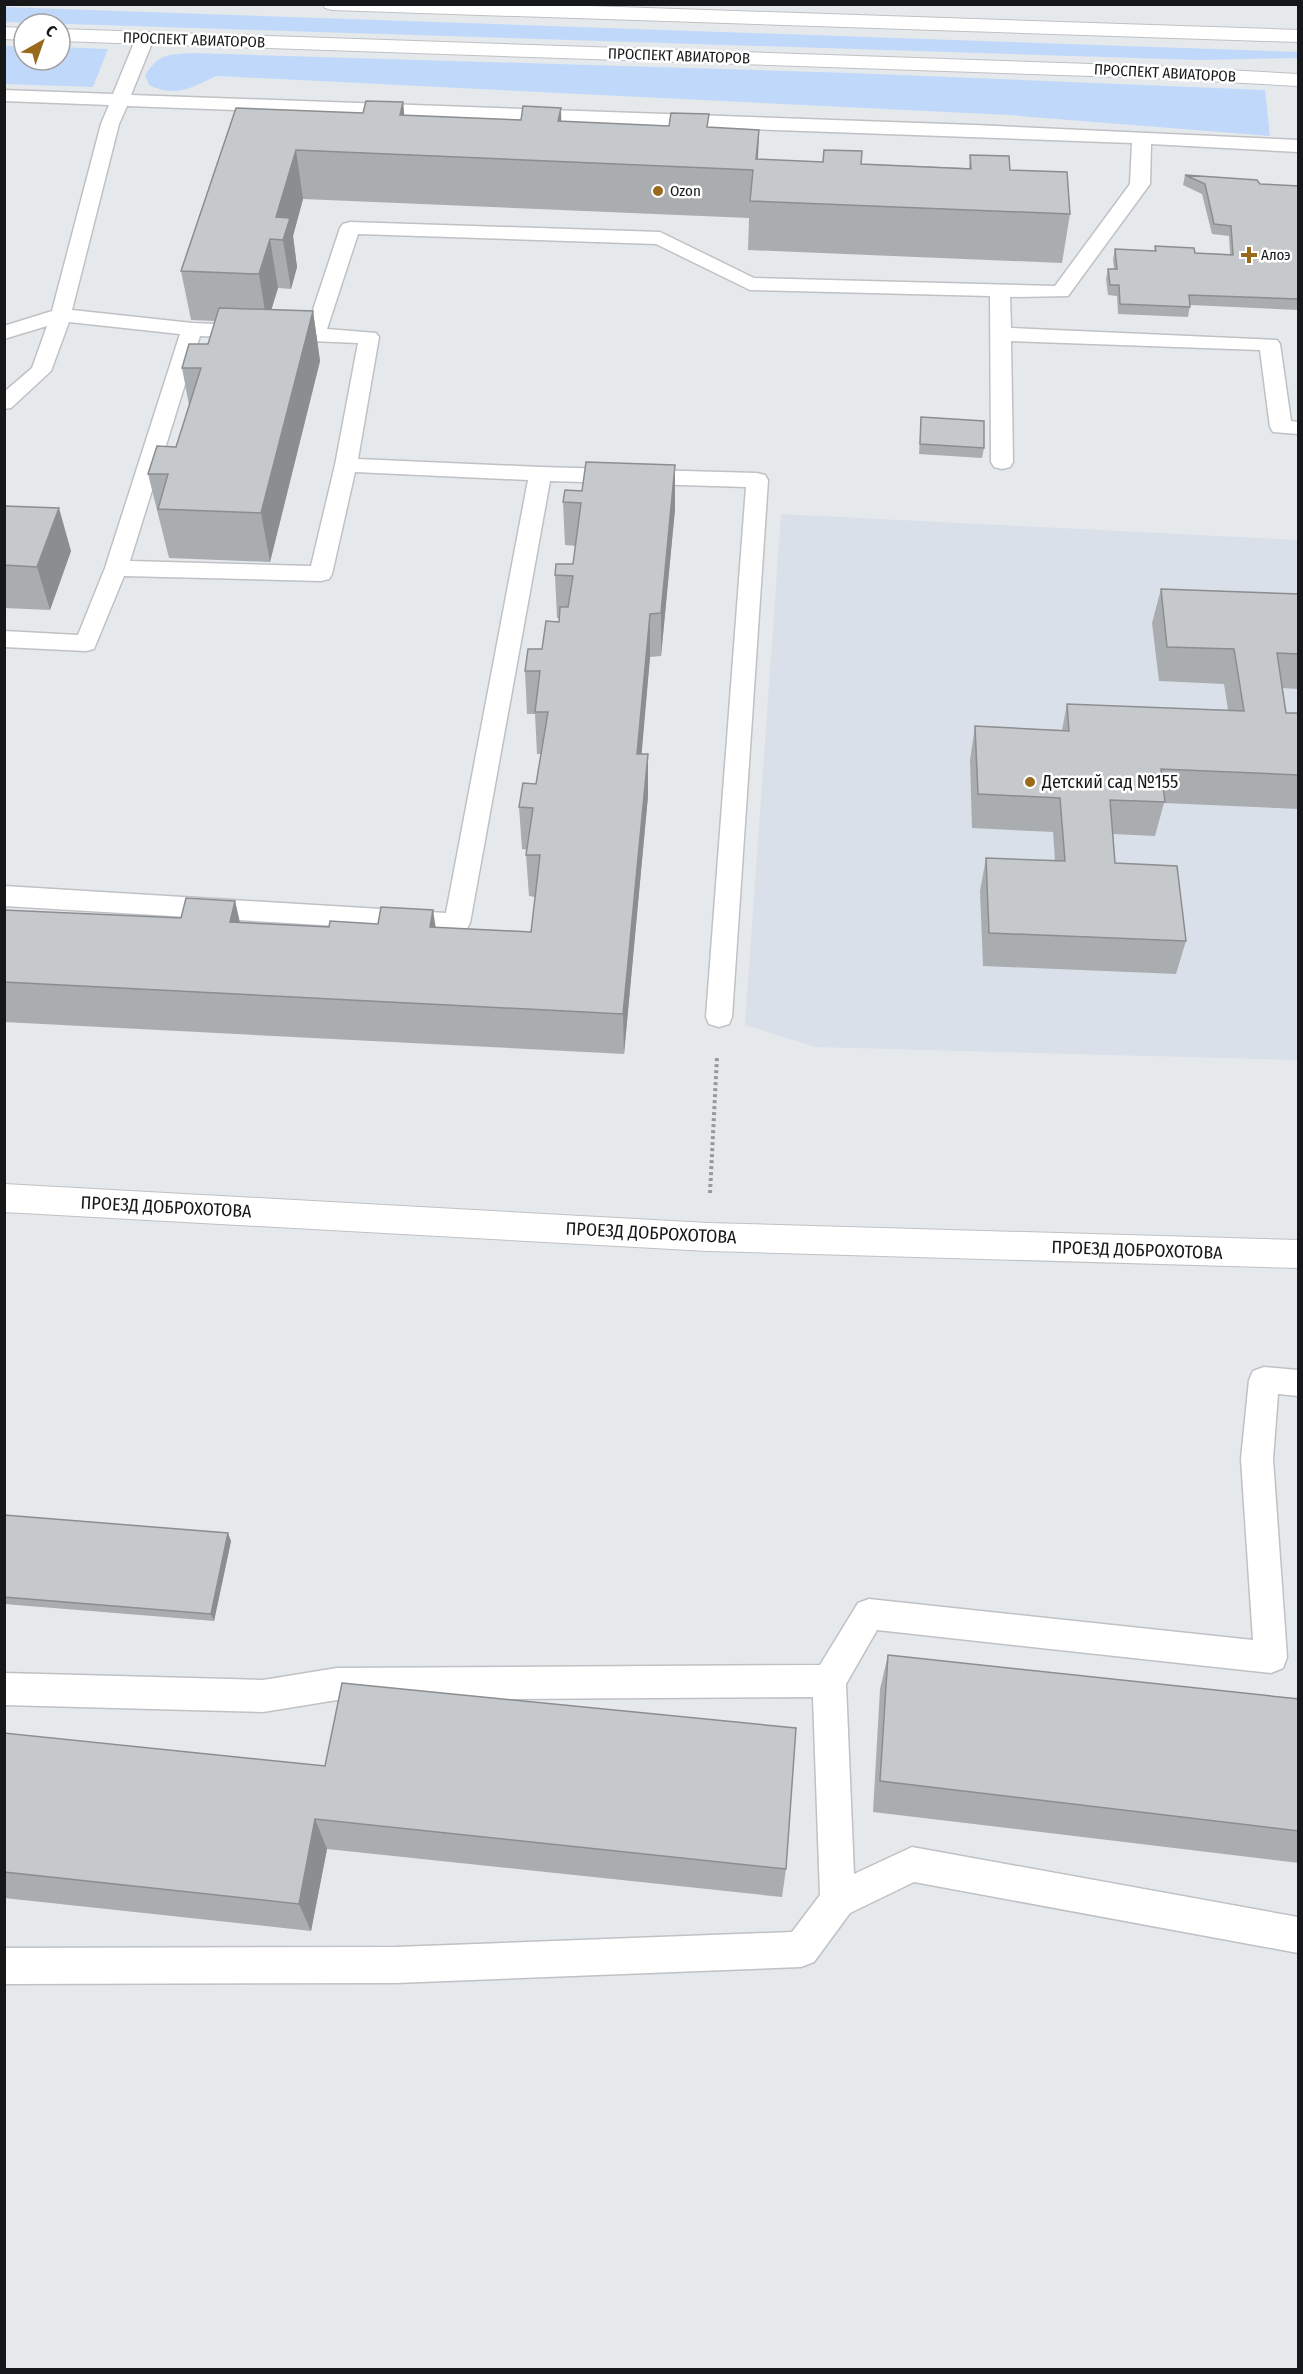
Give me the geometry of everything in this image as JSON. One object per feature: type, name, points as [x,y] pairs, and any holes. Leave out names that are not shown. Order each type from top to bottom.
[{"type":"main road","points":[[332,4],[1299,36]]},
{"type":"main road","name":"ПРОСПЕКТ АВИАТОРОВ","points":[[72,35],[1140,72],[1299,80]]},
{"type":"main road","name":"ПРОЕЗД ДОБРОХОТОВА","points":[[4,1198],[708,1237],[1299,1254]]},
{"type":"lane","points":[[4,402],[41,371],[61,315],[110,124],[145,38]]},
{"type":"lane","points":[[4,95],[1142,137],[1299,146]]},
{"type":"lane","points":[[315,334],[350,228],[660,238],[750,284],[1061,292],[1140,183],[1142,137]]},
{"type":"lane","points":[[1000,291],[1002,462]]},
{"type":"lane","points":[[4,333],[61,315],[192,329],[369,337],[346,465],[321,574],[116,568]]},
{"type":"lane","points":[[4,639],[86,643],[116,568],[192,329]]},
{"type":"lane","points":[[1000,334],[1270,344],[1281,427],[1299,428]]},
{"type":"lane","points":[[346,465],[540,474],[757,480],[719,1017]]},
{"type":"lane","points":[[4,896],[457,923],[540,474]]},
{"type":"lane","points":[[838,1900],[830,1681],[869,1614],[1271,1657],[1257,1459],[1264,1380],[1299,1383]]},
{"type":"lane","points":[[4,1689],[263,1696],[337,1684],[830,1681]]},
{"type":"lane","points":[[4,1966],[396,1965],[801,1949],[838,1900],[912,1864],[1299,1935]]},
{"type":"path","points":[[708,1237],[719,1017]]},
{"type":"shaded area","points":[[5,7],[1298,52],[1298,58],[1199,60],[72,24],[72,12],[12,12],[12,22],[5,22]]},
{"type":"shaded area","points":[[5,46],[12,46],[12,72],[72,72],[72,48],[108,49],[93,87],[5,84]]},
{"type":"shaded area","points":[[192,53],[851,73],[1265,90],[1270,136],[1008,115],[216,76],[183,90],[167,91],[149,85],[145,75],[160,59],[170,55]]},
{"type":"shaded area","name":"Детский сад №155","points":[[781,514],[1298,540],[1298,1060],[815,1047],[745,1025]]},
{"type":"building","points":[[366,101],[403,102],[400,115],[521,120],[523,106],[561,108],[558,121],[669,126],[671,113],[709,114],[707,127],[759,130],[756,159],[823,162],[824,150],[862,151],[861,164],[971,169],[970,155],[1009,156],[1010,170],[1067,172],[1070,214],[750,201],[753,170],[296,150],[276,217],[290,218],[283,240],[270,239],[259,274],[181,271],[236,108],[363,113]]},
{"type":"building","points":[[1185,175],[1257,180],[1260,184],[1299,186],[1299,299],[1189,295],[1190,307],[1120,304],[1119,285],[1110,285],[1108,269],[1117,269],[1115,249],[1156,251],[1155,246],[1194,248],[1195,253],[1233,255],[1231,226],[1214,224],[1205,184]]},
{"type":"building","points":[[219,308],[313,311],[261,513],[158,509],[168,474],[148,474],[157,446],[176,447],[201,368],[182,368],[189,344],[208,344]]},
{"type":"building","points":[[921,417],[984,421],[984,448],[920,444]]},
{"type":"building","points":[[586,462],[675,465],[661,613],[650,614],[637,754],[648,754],[623,1014],[4,982],[4,910],[181,918],[186,898],[235,901],[230,922],[329,927],[330,921],[378,924],[381,907],[433,910],[430,927],[531,932],[540,855],[526,855],[533,808],[519,807],[523,783],[536,784],[548,712],[535,712],[540,671],[525,671],[528,649],[542,649],[546,621],[559,622],[560,607],[568,607],[573,576],[555,575],[556,564],[573,564],[581,503],[563,502],[565,490],[582,491]]},
{"type":"building","points":[[4,506],[59,508],[37,567],[4,565]]},
{"type":"building","points":[[1161,589],[1299,594],[1299,654],[1277,653],[1286,713],[1299,713],[1299,775],[1161,769],[1165,802],[1110,800],[1115,863],[1177,866],[1186,941],[989,933],[986,858],[1065,861],[1060,798],[978,794],[975,726],[1069,731],[1067,704],[1244,711],[1234,649],[1167,647]]},
{"type":"building","points":[[4,1515],[228,1533],[211,1614],[4,1597]]},
{"type":"building","points":[[888,1655],[1299,1699],[1299,1831],[880,1781]]},
{"type":"building","points":[[342,1683],[796,1728],[786,1869],[315,1819],[299,1904],[4,1872],[4,1733],[325,1766]]},
{"type":"place","name":"Ozon","points":[[658,191]]},
{"type":"place","name":"Алоэ","points":[[1249,255]]},
{"type":"place","name":"Детский сад №155","points":[[1030,782]]}]
